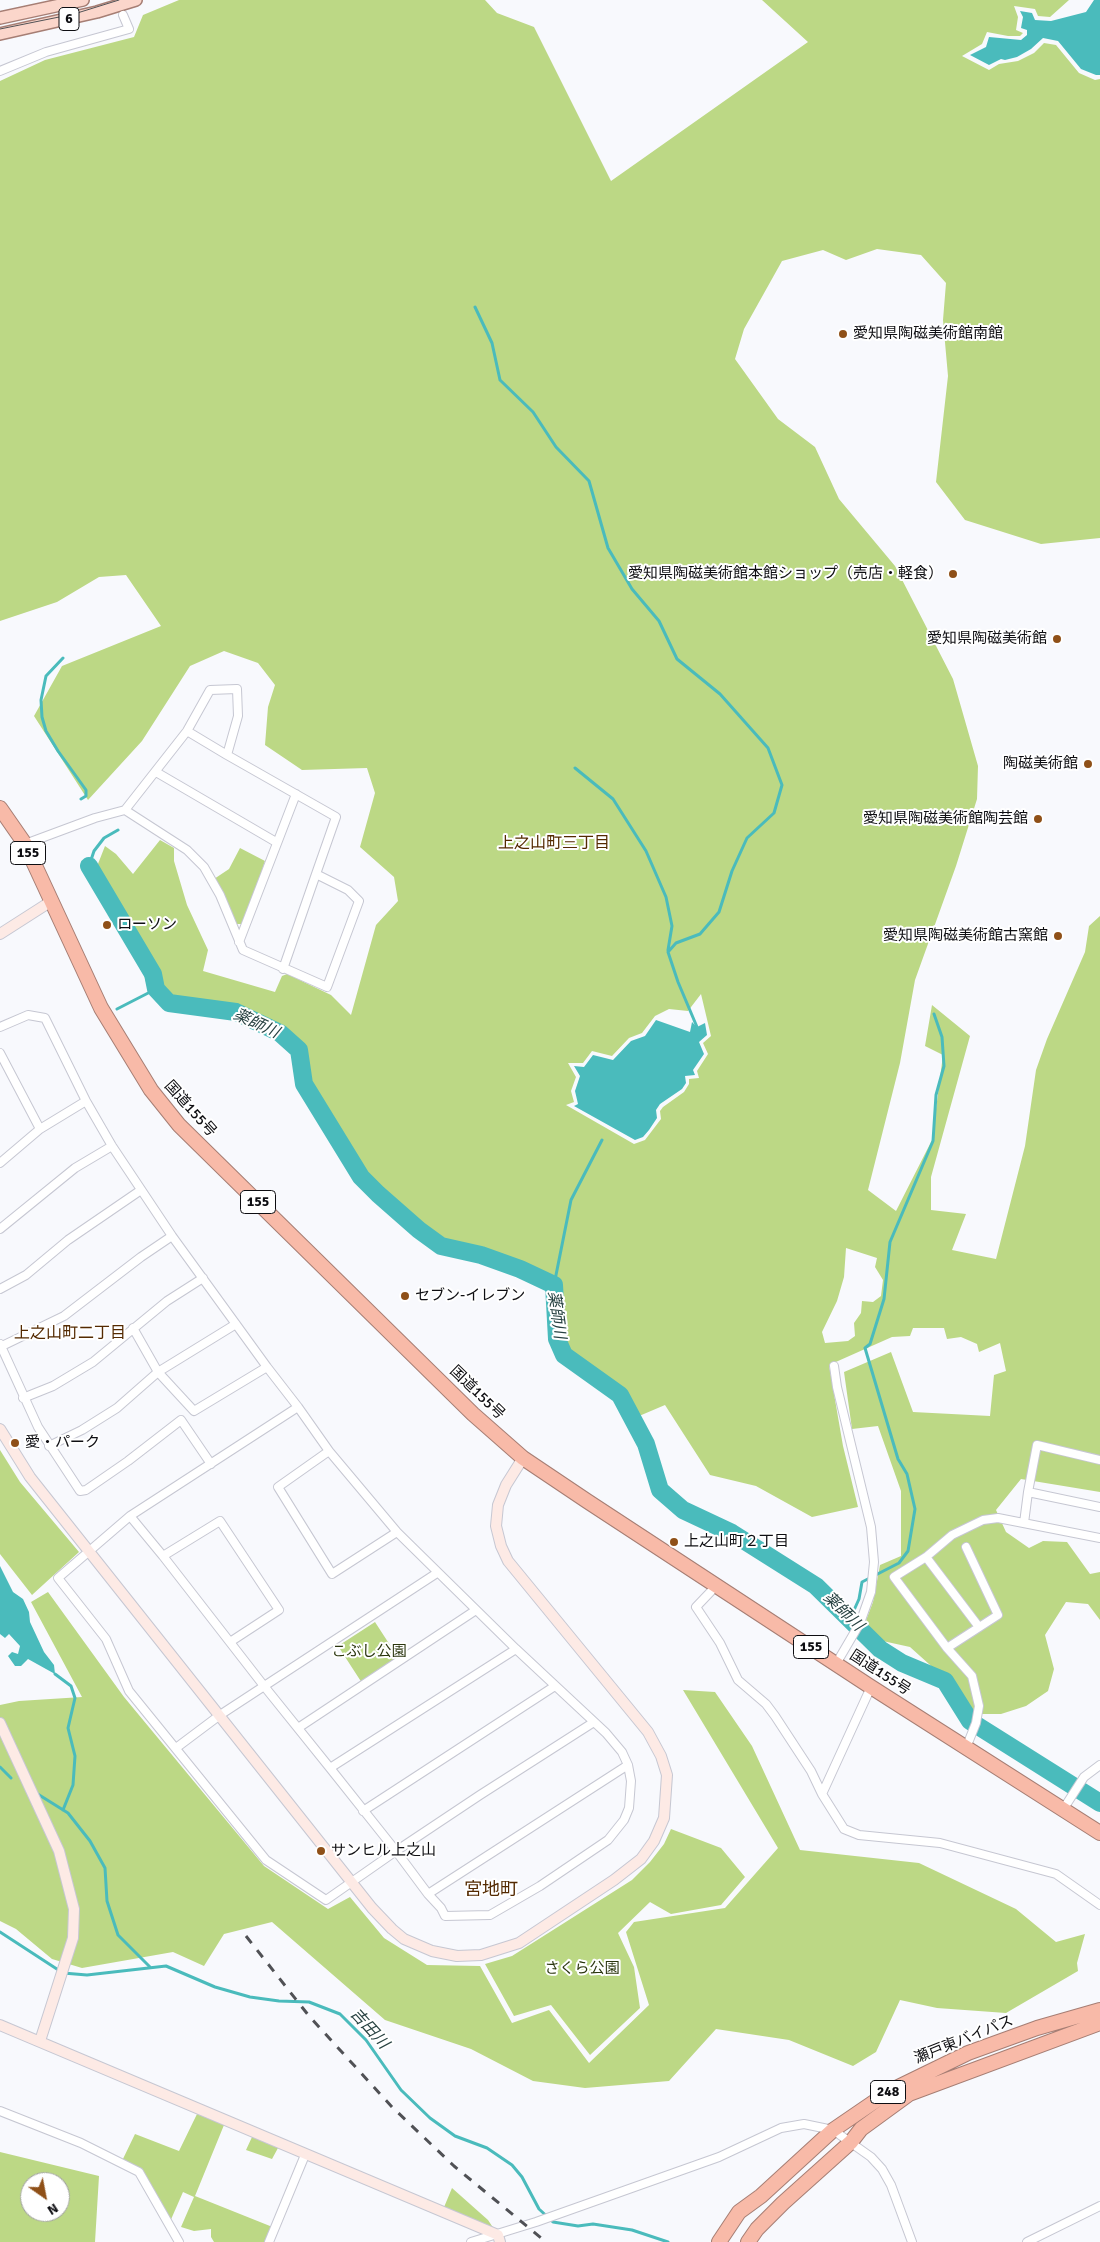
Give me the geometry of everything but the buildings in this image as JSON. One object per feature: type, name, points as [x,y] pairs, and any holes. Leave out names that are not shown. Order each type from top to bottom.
[{"type":"highway","name":"国道155号","points":[[0,808],[25,844],[50,902],[112,1027],[151,1090],[171,1116],[474,1414],[523,1458],[871,1687],[1064,1808],[1100,1833]]},
{"type":"highway","name":"瀬戸東バイパス","points":[[719,2242],[739,2212],[761,2196],[833,2130],[890,2091],[939,2065],[1038,2028],[1100,2010]]},
{"type":"highway","name":"瀬戸東バイパス","points":[[748,2242],[783,2203],[851,2142],[861,2129],[909,2094],[1100,2023]]},
{"type":"main road","name":"6","points":[[0,18],[83,0]]},
{"type":"main road","name":"6","points":[[0,34],[97,12],[136,0]]},
{"type":"street","points":[[0,71],[46,52],[129,29],[123,15]]},
{"type":"street","points":[[25,844],[85,821],[126,810],[187,731],[210,690],[237,689],[238,716],[227,755]]},
{"type":"street","points":[[187,731],[336,817],[283,969]]},
{"type":"street","points":[[156,772],[276,842]]},
{"type":"street","points":[[239,942],[296,794]]},
{"type":"street","points":[[126,810],[187,850],[204,867],[220,895],[243,950],[327,987],[359,901],[348,890],[316,874]]},
{"type":"street","points":[[0,934],[50,902]]},
{"type":"street","points":[[0,1028],[28,1014],[44,1018],[86,1101],[112,1146],[172,1236],[267,1367],[298,1406],[329,1451],[397,1532],[437,1573],[612,1739],[628,1765],[631,1791],[629,1808],[624,1820],[608,1840],[540,1886],[490,1915],[445,1916],[396,1851],[130,1516]]},
{"type":"street","points":[[0,1054],[40,1129]]},
{"type":"street","points":[[0,1163],[40,1129],[86,1101]]},
{"type":"street","points":[[0,1229],[75,1168],[112,1146]]},
{"type":"street","points":[[0,1289],[26,1275],[68,1240],[141,1190]]},
{"type":"street","points":[[172,1236],[64,1316],[0,1346],[23,1398],[49,1446],[80,1491],[86,1490],[181,1420],[211,1464]]},
{"type":"street","points":[[23,1398],[53,1386],[82,1369],[133,1328],[202,1278]]},
{"type":"street","points":[[49,1446],[82,1430],[117,1408],[158,1372],[236,1324]]},
{"type":"street","points":[[133,1328],[158,1372],[194,1411],[267,1367]]},
{"type":"street","points":[[834,1366],[872,1527],[874,1562],[871,1592],[860,1623],[836,1664]]},
{"type":"street","points":[[298,1406],[130,1516],[58,1578],[106,1639],[129,1691],[266,1860],[326,1900],[396,1851],[594,1722]]},
{"type":"street","points":[[0,1429],[30,1477],[351,1883],[392,1929],[404,1938],[432,1951],[457,1956],[481,1955],[519,1942],[614,1880],[641,1859],[654,1840],[664,1818],[667,1775],[661,1756],[648,1732],[508,1561],[501,1546],[496,1526],[498,1505],[506,1485],[523,1458]]},
{"type":"street","points":[[1024,1523],[1037,1444],[1100,1460]]},
{"type":"street","points":[[329,1451],[278,1487],[332,1574],[397,1532]]},
{"type":"street","points":[[1028,1492],[1100,1507]]},
{"type":"street","points":[[966,1748],[976,1723],[977,1693],[972,1676],[947,1648],[894,1578],[926,1557],[952,1535],[983,1520],[998,1518],[1100,1538]]},
{"type":"street","points":[[163,1556],[220,1521],[279,1610],[230,1642]]},
{"type":"street","points":[[947,1648],[998,1615],[966,1547]]},
{"type":"street","points":[[926,1557],[979,1628]]},
{"type":"street","points":[[176,1748],[220,1715],[437,1573]]},
{"type":"street","points":[[717,1585],[696,1607],[720,1643],[738,1680],[766,1704],[775,1716],[811,1771],[822,1794],[844,1829],[859,1835],[940,1843],[1056,1874],[1100,1905]]},
{"type":"street","points":[[298,1728],[476,1610]]},
{"type":"street","points":[[330,1768],[516,1649]]},
{"type":"street","points":[[363,1810],[555,1686]]},
{"type":"street","points":[[822,1794],[871,1687]]},
{"type":"street","points":[[0,1723],[60,1851],[74,1909],[73,1928],[66,1964],[40,2041]]},
{"type":"street","points":[[428,1894],[628,1765]]},
{"type":"street","points":[[1064,1808],[1084,1777],[1100,1765]]},
{"type":"street","points":[[0,2025],[499,2238]]},
{"type":"street","points":[[0,2111],[80,2143],[139,2172],[179,2242]]},
{"type":"street","points":[[471,2242],[499,2238],[536,2222],[731,2152],[781,2128],[804,2124],[833,2130],[871,2158],[886,2176],[912,2242]]},
{"type":"street","points":[[269,2242],[305,2155]]},
{"type":"street","points":[[1027,2242],[1100,2206]]},
{"type":"green space","points":[[179,0],[485,0],[497,13],[534,27],[611,181],[808,42],[762,0],[1069,0],[1050,17],[1038,16],[1035,9],[1014,6],[1018,17],[1016,30],[1023,33],[1020,36],[987,32],[982,44],[962,56],[989,70],[999,64],[1018,61],[1034,53],[1044,43],[1056,45],[1079,73],[1095,80],[1100,79],[1100,538],[1041,544],[965,520],[936,482],[948,376],[943,320],[946,283],[921,255],[877,249],[846,260],[823,250],[782,261],[744,329],[735,359],[778,419],[815,447],[839,499],[895,566],[953,679],[978,766],[977,799],[956,866],[915,980],[900,1063],[868,1190],[896,1211],[932,1140],[943,1055],[925,1046],[932,1005],[970,1036],[931,1177],[931,1210],[966,1214],[952,1250],[996,1259],[1025,1146],[1036,1070],[1047,1039],[1085,952],[1089,926],[1100,916],[1100,1492],[1021,1479],[996,1510],[1006,1532],[1029,1548],[1043,1541],[1067,1542],[1090,1574],[1100,1572],[1100,1620],[1088,1604],[1066,1602],[1045,1635],[1054,1669],[1048,1691],[1026,1706],[1001,1714],[969,1714],[949,1682],[910,1647],[860,1636],[873,1602],[880,1565],[901,1556],[901,1491],[878,1426],[852,1429],[844,1372],[891,1352],[913,1412],[990,1416],[994,1375],[1006,1371],[1000,1343],[979,1352],[977,1344],[961,1337],[947,1339],[944,1328],[913,1328],[910,1336],[892,1337],[829,1365],[843,1446],[858,1507],[812,1517],[756,1486],[710,1475],[665,1405],[625,1422],[616,1402],[567,1367],[557,1283],[525,1264],[450,1244],[424,1229],[367,1175],[308,1085],[304,1049],[280,1027],[225,1005],[175,1001],[148,990],[142,967],[144,950],[96,869],[105,846],[116,854],[133,874],[160,840],[174,848],[174,861],[187,905],[208,950],[203,971],[275,992],[282,976],[287,974],[331,995],[351,1015],[376,925],[398,901],[394,877],[360,847],[375,793],[367,768],[302,770],[265,745],[268,707],[275,685],[258,663],[224,651],[190,666],[142,741],[88,800],[34,716],[62,666],[161,626],[126,575],[99,577],[57,602],[0,621],[0,81],[45,60],[134,37],[143,15]],"holes":[[[701,994],[711,1036],[703,1043],[708,1054],[697,1071],[699,1078],[689,1079],[689,1084],[684,1092],[663,1107],[660,1111],[661,1119],[645,1140],[634,1144],[566,1105],[574,1102],[571,1091],[576,1077],[568,1063],[583,1063],[592,1051],[612,1056],[629,1038],[642,1033],[655,1016],[669,1009],[688,1011]],[[846,1248],[877,1258],[875,1267],[883,1280],[881,1296],[873,1302],[862,1301],[861,1313],[854,1323],[855,1336],[848,1341],[825,1343],[822,1332],[837,1301],[844,1277]]]},
{"type":"green space","points":[[240,848],[265,861],[244,924],[236,924],[214,879],[229,869]]},
{"type":"green space","points":[[0,1450],[20,1482],[79,1552],[32,1595],[0,1554]]},
{"type":"green space","points":[[48,1592],[124,1697],[264,1866],[328,1909],[350,1897],[384,1938],[427,1965],[480,1966],[512,2023],[549,2010],[589,2063],[649,2005],[626,1932],[634,1922],[725,1908],[778,1848],[683,1690],[715,1692],[752,1746],[800,1850],[919,1863],[1016,1909],[1056,1942],[1085,1934],[1077,1963],[1078,1971],[1006,2013],[937,2008],[900,2000],[876,2052],[853,2066],[789,2040],[716,2029],[669,2081],[585,2088],[533,2081],[471,2049],[385,2020],[272,1922],[224,1934],[204,1966],[173,1952],[82,1968],[52,1959],[16,1929],[0,1921],[0,1705],[19,1701],[82,1697],[31,1602]]},
{"type":"green space","name":"こぶし公園","points":[[375,1622],[399,1659],[362,1683],[338,1646]]},
{"type":"green space","name":"さくら公園","points":[[671,1829],[721,1848],[745,1877],[721,1905],[671,1914],[650,1902],[618,1933],[634,1967],[640,2008],[590,2055],[551,2005],[514,2016],[485,1964],[512,1956],[632,1880],[664,1844]]},
{"type":"green space","points":[[197,2114],[224,2125],[195,2196],[275,2228],[269,2242],[214,2242],[211,2237],[211,2229],[194,2231],[181,2227],[194,2197],[183,2192],[169,2224],[139,2172],[121,2163],[135,2134],[179,2151]]},
{"type":"green space","points":[[252,2137],[278,2148],[272,2159],[246,2150]]},
{"type":"green space","points":[[0,2152],[99,2176],[95,2242],[0,2242]]},
{"type":"green space","points":[[452,2188],[488,2220],[498,2235],[442,2212]]},
{"type":"water","points":[[1094,0],[1100,0],[1100,75],[1081,69],[1058,41],[1043,38],[1031,49],[1017,57],[1001,59],[989,65],[970,55],[986,47],[989,37],[1021,40],[1027,35],[1027,30],[1021,28],[1023,17],[1020,11],[1032,13],[1035,20],[1051,21],[1086,12]]},
{"type":"water","points":[[656,1020],[690,1032],[692,1022],[697,1027],[705,1023],[707,1035],[699,1042],[704,1054],[693,1070],[695,1075],[685,1076],[686,1083],[682,1089],[660,1104],[656,1110],[657,1118],[649,1130],[643,1137],[635,1140],[574,1106],[578,1104],[575,1091],[580,1076],[574,1066],[584,1067],[593,1055],[613,1060],[631,1041],[645,1036]]},
{"type":"water","points":[[0,1566],[13,1592],[23,1599],[29,1612],[30,1622],[44,1652],[54,1665],[55,1674],[28,1659],[21,1666],[15,1666],[8,1656],[12,1652],[18,1654],[20,1646],[9,1634],[5,1638],[0,1634]]},
{"type":"waterway","points":[[475,307],[492,343],[500,380],[533,412],[556,447],[589,481],[608,548],[632,589],[659,621],[677,659],[720,694],[768,748],[782,785],[774,813],[747,838],[732,871],[719,912],[700,934],[676,943],[668,952],[697,1027]]},
{"type":"waterway","points":[[63,658],[46,676],[41,700],[42,717],[46,731],[58,751],[86,790],[86,796],[81,799]]},
{"type":"waterway","points":[[575,768],[613,799],[646,851],[666,897],[672,926],[668,950]]},
{"type":"waterway","points":[[89,866],[94,851],[104,838],[118,830]]},
{"type":"waterway","name":"薬師川","points":[[89,866],[153,974],[156,989],[169,1003],[236,1012],[280,1033],[299,1050],[304,1084],[361,1177],[378,1194],[419,1230],[441,1246],[481,1255],[520,1269],[554,1285],[557,1339],[564,1355],[620,1395],[646,1444],[660,1490],[683,1510],[732,1533],[816,1586],[880,1649],[902,1663],[945,1681],[970,1721],[1100,1803]]},
{"type":"waterway","points":[[117,1009],[156,989]]},
{"type":"waterway","points":[[850,1619],[859,1599],[862,1582],[899,1563],[908,1551],[915,1509],[907,1474],[898,1459],[865,1348],[870,1344],[884,1299],[890,1242],[933,1141],[936,1095],[944,1066],[942,1037],[934,1014]]},
{"type":"waterway","points":[[554,1285],[571,1200],[602,1140]]},
{"type":"waterway","points":[[55,1674],[71,1686],[75,1698],[68,1728],[75,1756],[73,1785],[63,1810]]},
{"type":"waterway","points":[[0,1767],[11,1778]]},
{"type":"waterway","points":[[36,1793],[68,1813],[90,1841],[105,1868],[107,1901],[118,1935],[150,1967]]},
{"type":"waterway","name":"吉田川","points":[[0,1932],[63,1973],[87,1975],[166,1966],[215,1987],[250,1997],[279,2001],[309,2002],[340,2014],[366,2040],[401,2090],[430,2118],[455,2136],[487,2148],[512,2165],[522,2177],[539,2209],[553,2222],[578,2226],[593,2224],[632,2230],[668,2242]]},
{"type":"tram line","points":[[0,29],[74,14],[119,0]]},
{"type":"railway","points":[[246,1936],[309,2016],[392,2107],[454,2166],[546,2242]]},
{"type":"place","name":"愛知県陶磁美術館南館","points":[[843,334]]},
{"type":"place","name":"愛知県陶磁美術館本館ショップ（売店・軽食）","points":[[953,574]]},
{"type":"place","name":"愛知県陶磁美術館","points":[[1057,639]]},
{"type":"place","name":"陶磁美術館","points":[[1088,764]]},
{"type":"place","name":"愛知県陶磁美術館陶芸館","points":[[1038,819]]},
{"type":"place","name":"ローソン","points":[[107,925]]},
{"type":"place","name":"愛知県陶磁美術館古窯館","points":[[1058,936]]},
{"type":"place","name":"セブン-イレブン","points":[[405,1296]]},
{"type":"place","name":"愛・パーク","points":[[15,1443]]},
{"type":"place","name":"上之山町２丁目","points":[[674,1542]]},
{"type":"place","name":"サンヒル上之山","points":[[321,1851]]},
{"type":"district","name":"上之山町三丁目","points":[[554,844]]},
{"type":"district","name":"上之山町二丁目","points":[[70,1334]]},
{"type":"district","name":"宮地町","points":[[491,1890]]}]
